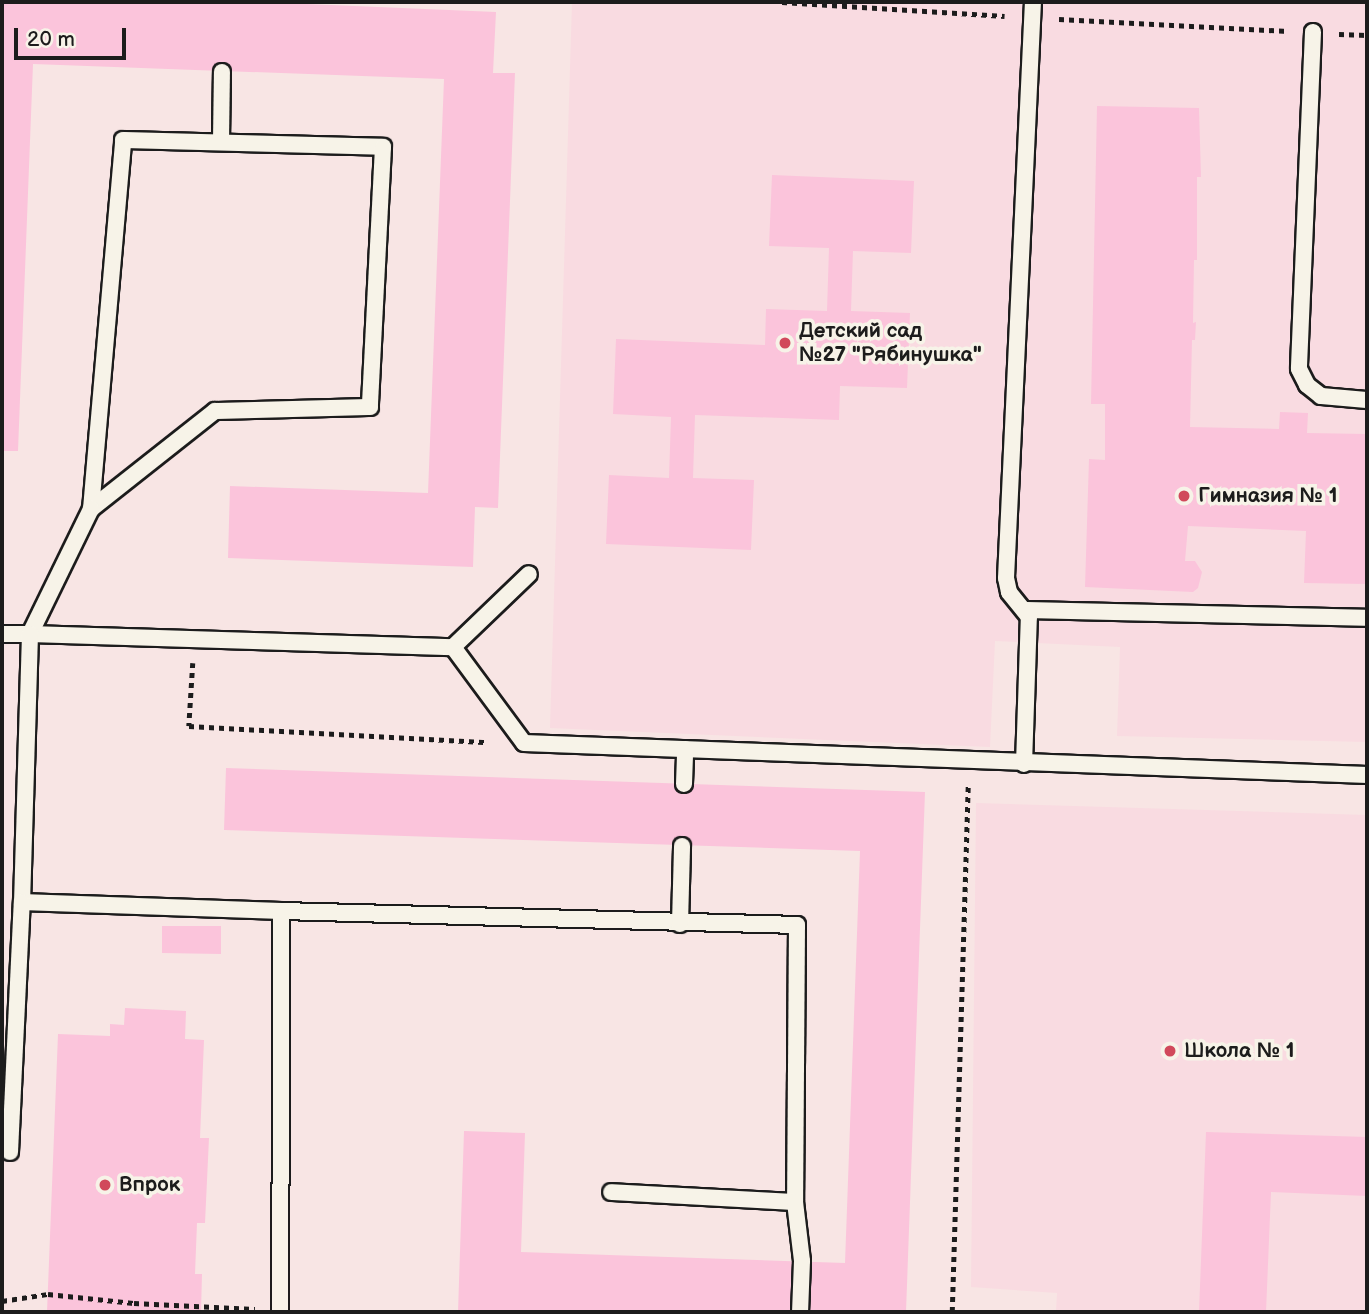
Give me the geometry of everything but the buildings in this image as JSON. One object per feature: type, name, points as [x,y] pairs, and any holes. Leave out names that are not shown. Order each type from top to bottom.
[{"type":"lane","points":[[1024,764],[1029,617],[1009,592],[1006,578],[1033,10]]},
{"type":"lane","points":[[1313,32],[1299,369],[1307,385],[1321,396],[1367,400]]},
{"type":"lane","points":[[221,140],[222,72]]},
{"type":"lane","points":[[10,1152],[22,902],[30,634],[91,509],[123,140],[221,140],[383,147],[370,407],[215,411],[91,509]]},
{"type":"lane","points":[[2,634],[453,647],[529,574]]},
{"type":"lane","points":[[1024,610],[1367,618]]},
{"type":"lane","points":[[453,647],[524,743],[969,762],[1367,775]]},
{"type":"lane","points":[[684,784],[685,749]]},
{"type":"lane","points":[[680,924],[682,846]]},
{"type":"lane","points":[[22,902],[680,924],[797,925],[795,1202],[802,1261],[800,1312]]},
{"type":"lane","points":[[280,1312],[281,911]]},
{"type":"lane","points":[[611,1192],[795,1202]]},
{"type":"path","points":[[782,2],[1033,10],[1367,35]]},
{"type":"path","points":[[194,652],[189,726],[524,743]]},
{"type":"path","points":[[952,1312],[969,762]]},
{"type":"path","points":[[2,1301],[48,1294],[134,1303],[280,1312]]},
{"type":"shaded area","points":[[572,2],[1367,2],[1367,742],[1117,736],[1120,647],[995,641],[990,747],[550,728]]},
{"type":"shaded area","name":"Школа № 1","points":[[976,803],[1367,815],[1367,1312],[1056,1312],[1057,1293],[971,1287]]},
{"type":"place","name":"Детский сад №27 \"Рябинушка\"","points":[[785,343]]},
{"type":"place","name":"Гимназия № 1","points":[[1184,496]]},
{"type":"place","name":"Школа № 1","points":[[1170,1051]]},
{"type":"place","name":"Впрок","points":[[105,1185]]}]
